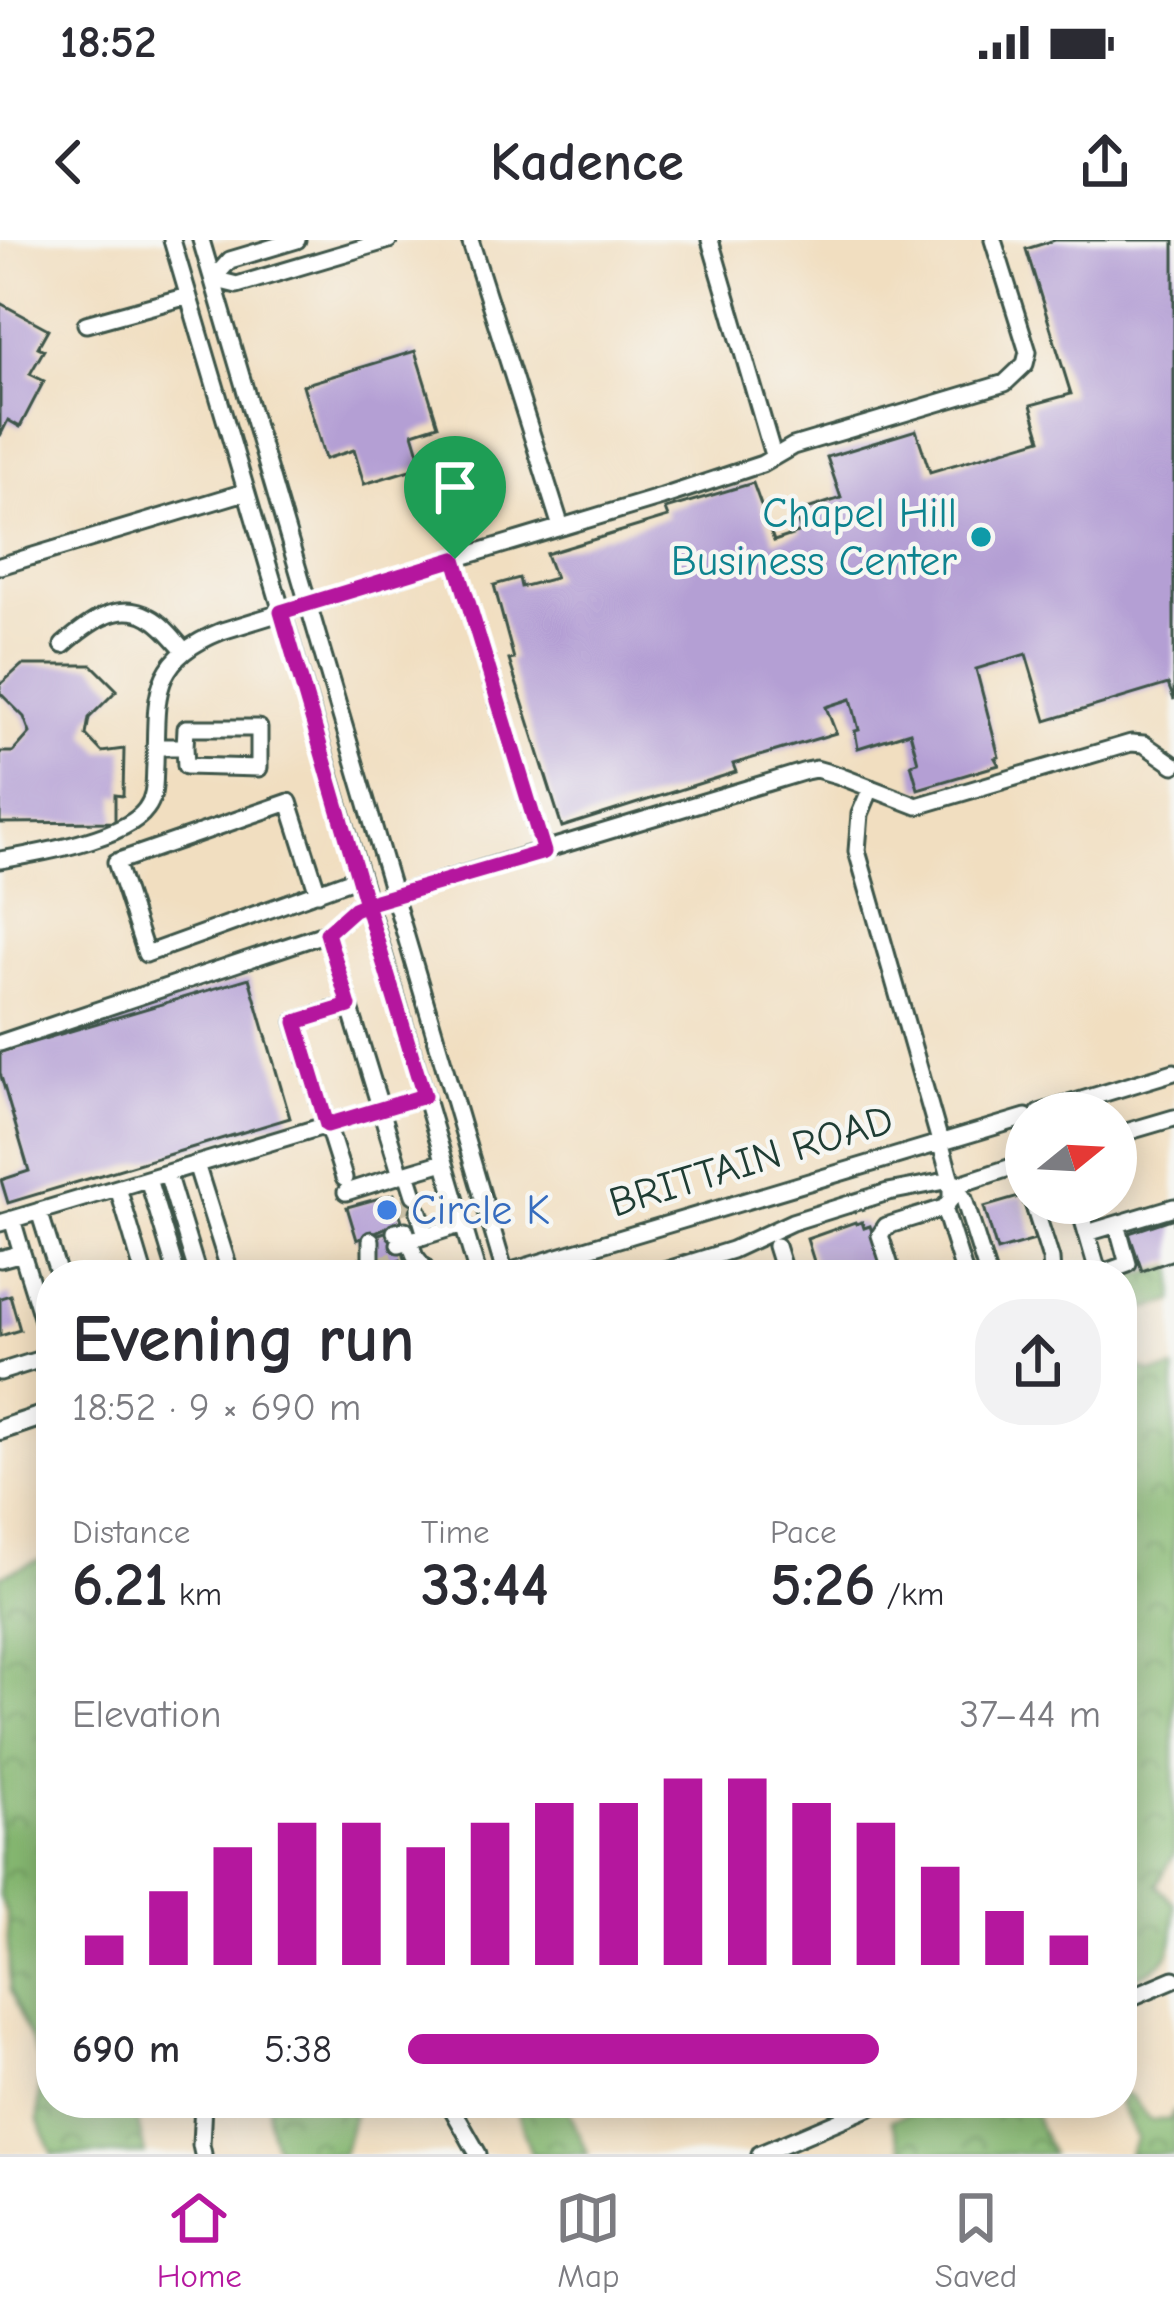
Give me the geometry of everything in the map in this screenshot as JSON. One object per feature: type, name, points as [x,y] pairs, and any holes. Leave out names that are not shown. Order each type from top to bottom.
[{"type":"main road","points":[[0,1430],[36,1418]]},
{"type":"street","points":[[172,240],[474,1260]]},
{"type":"street","points":[[201,240],[497,1260]]},
{"type":"street","points":[[86,324],[187,291],[213,279],[230,260],[267,244],[297,240]]},
{"type":"street","points":[[213,279],[237,286],[389,240]]},
{"type":"street","points":[[470,240],[561,527]]},
{"type":"street","points":[[710,240],[773,455]]},
{"type":"street","points":[[0,860],[109,834],[145,812],[154,795],[157,692],[170,664],[192,642],[762,464],[793,446],[1006,382],[1025,364],[1028,352],[993,240]]},
{"type":"street","points":[[0,566],[245,492]]},
{"type":"street","points":[[455,559],[544,852]]},
{"type":"street","points":[[63,645],[92,620],[130,611],[146,614],[184,650]]},
{"type":"street","points":[[186,728],[259,728],[259,768],[186,766],[185,747],[186,728]]},
{"type":"street","points":[[0,1043],[327,933],[366,904],[806,771],[837,775],[923,805],[1131,742],[1144,744],[1174,765]]},
{"type":"street","points":[[155,747],[185,747]]},
{"type":"street","points":[[871,788],[860,814],[856,851],[939,1143],[983,1260]]},
{"type":"street","points":[[318,892],[289,802],[116,862],[146,954],[318,892],[359,877]]},
{"type":"street","points":[[327,933],[412,1205],[409,1243],[420,1260]]},
{"type":"street","points":[[349,1006],[296,1022],[345,1185],[444,1162]]},
{"type":"street","points":[[1110,1092],[1174,1072]]},
{"type":"street","points":[[36,1297],[6,1221],[424,1096]]},
{"type":"street","points":[[1137,1129],[1174,1118]]},
{"type":"street","name":"BRITTAIN ROAD","points":[[548,1260],[1005,1123]]},
{"type":"street","points":[[196,1164],[226,1260]]},
{"type":"street","points":[[166,1173],[193,1260]]},
{"type":"street","points":[[700,1260],[792,1222],[888,1192],[1005,1173]]},
{"type":"street","points":[[148,1179],[172,1260]]},
{"type":"street","points":[[888,1260],[882,1230],[944,1208],[954,1183]]},
{"type":"street","points":[[118,1187],[140,1260]]},
{"type":"street","points":[[1137,1218],[1174,1207]]},
{"type":"street","points":[[944,1208],[960,1260]]},
{"type":"street","points":[[39,1211],[54,1260]]},
{"type":"street","points":[[409,1243],[463,1223]]},
{"type":"street","points":[[1040,1224],[1051,1260]]},
{"type":"street","points":[[1084,1224],[1095,1260]]},
{"type":"street","points":[[1087,1233],[1118,1224],[1127,1260]]},
{"type":"street","points":[[776,1246],[780,1260]]},
{"type":"street","points":[[0,1259],[22,1252]]},
{"type":"street","points":[[717,1255],[718,1260]]},
{"type":"street","points":[[0,1372],[36,1361]]},
{"type":"street","points":[[1137,1995],[1174,1979]]},
{"type":"street","points":[[202,2118],[203,2154]]},
{"type":"street","points":[[458,2118],[479,2154]]},
{"type":"street","points":[[760,2154],[842,2118]]},
{"type":"street","points":[[458,2154],[479,2154]]},
{"type":"green space","points":[[1174,1267],[1174,1301],[1137,1312],[1137,1275]]},
{"type":"green space","points":[[1137,1366],[1152,1373],[1174,1369],[1174,1854],[1157,1885],[1174,1904],[1169,1951],[1158,1965],[1137,1977]]},
{"type":"green space","points":[[36,1561],[36,2054],[10,1991],[7,1917],[0,1895],[0,1576]]},
{"type":"green space","points":[[1137,2104],[1150,2120],[1170,2120],[1174,2110],[1174,2154],[1129,2154],[1137,2138],[1127,2118],[1137,2118]]},
{"type":"green space","points":[[136,2118],[145,2154],[53,2154],[38,2121]]},
{"type":"green space","points":[[268,2118],[353,2118],[343,2154],[281,2154]]},
{"type":"green space","points":[[520,2118],[572,2118],[587,2154],[531,2154]]},
{"type":"green space","points":[[1036,2118],[1051,2154],[905,2154],[891,2120]]},
{"type":"building","name":"Chapel Hill Business Center","points":[[1055,240],[1174,240],[1174,700],[1168,684],[1046,721],[1026,654],[976,669],[999,765],[918,789],[911,764],[918,762],[910,732],[858,748],[851,699],[826,707],[836,733],[733,764],[736,772],[562,827],[509,660],[514,659],[494,585],[519,578],[521,587],[555,578],[546,554],[668,517],[665,509],[753,483],[774,541],[801,532],[795,513],[841,498],[827,457],[916,430],[930,472],[1041,439],[1031,405],[1071,394],[1026,249]]},
{"type":"building","points":[[0,303],[48,329],[38,347],[44,350],[30,374],[44,381],[20,427],[8,420],[0,436]]},
{"type":"building","points":[[415,351],[438,425],[413,433],[423,466],[364,484],[354,450],[325,459],[303,385]]},
{"type":"building","points":[[22,665],[92,665],[117,690],[89,718],[86,735],[102,752],[124,749],[123,796],[115,795],[115,822],[0,823],[0,752],[13,752],[30,733],[24,717],[0,693],[0,685]]},
{"type":"building","points":[[249,978],[290,1118],[8,1203],[1,1180],[29,1171],[0,1073],[0,1052]]},
{"type":"building","points":[[394,1194],[402,1221],[357,1240],[347,1207]]},
{"type":"building","points":[[1005,1201],[1005,1224],[1030,1224],[1035,1240],[997,1251],[984,1207]]},
{"type":"building","points":[[1174,1218],[1174,1260],[1142,1271],[1129,1233]]},
{"type":"building","points":[[862,1222],[864,1228],[870,1226],[882,1260],[814,1260],[807,1239]]},
{"type":"building","points":[[394,1229],[404,1259],[378,1260],[370,1237]]},
{"type":"building","points":[[10,1295],[20,1330],[0,1336],[0,1298]]},
{"type":"tunnel","points":[[404,1198],[410,1215]]},
{"type":"tunnel","points":[[393,1260],[403,1257]]},
{"type":"place","name":"Chapel Hill Business Center","points":[[981,537]]},
{"type":"place","name":"Circle K","points":[[387,1210]]},
{"type":"route","points":[[455,559],[281,612],[366,904],[327,933],[349,1006],[296,1022],[327,1125],[424,1096],[366,904],[544,852],[455,559]]}]
